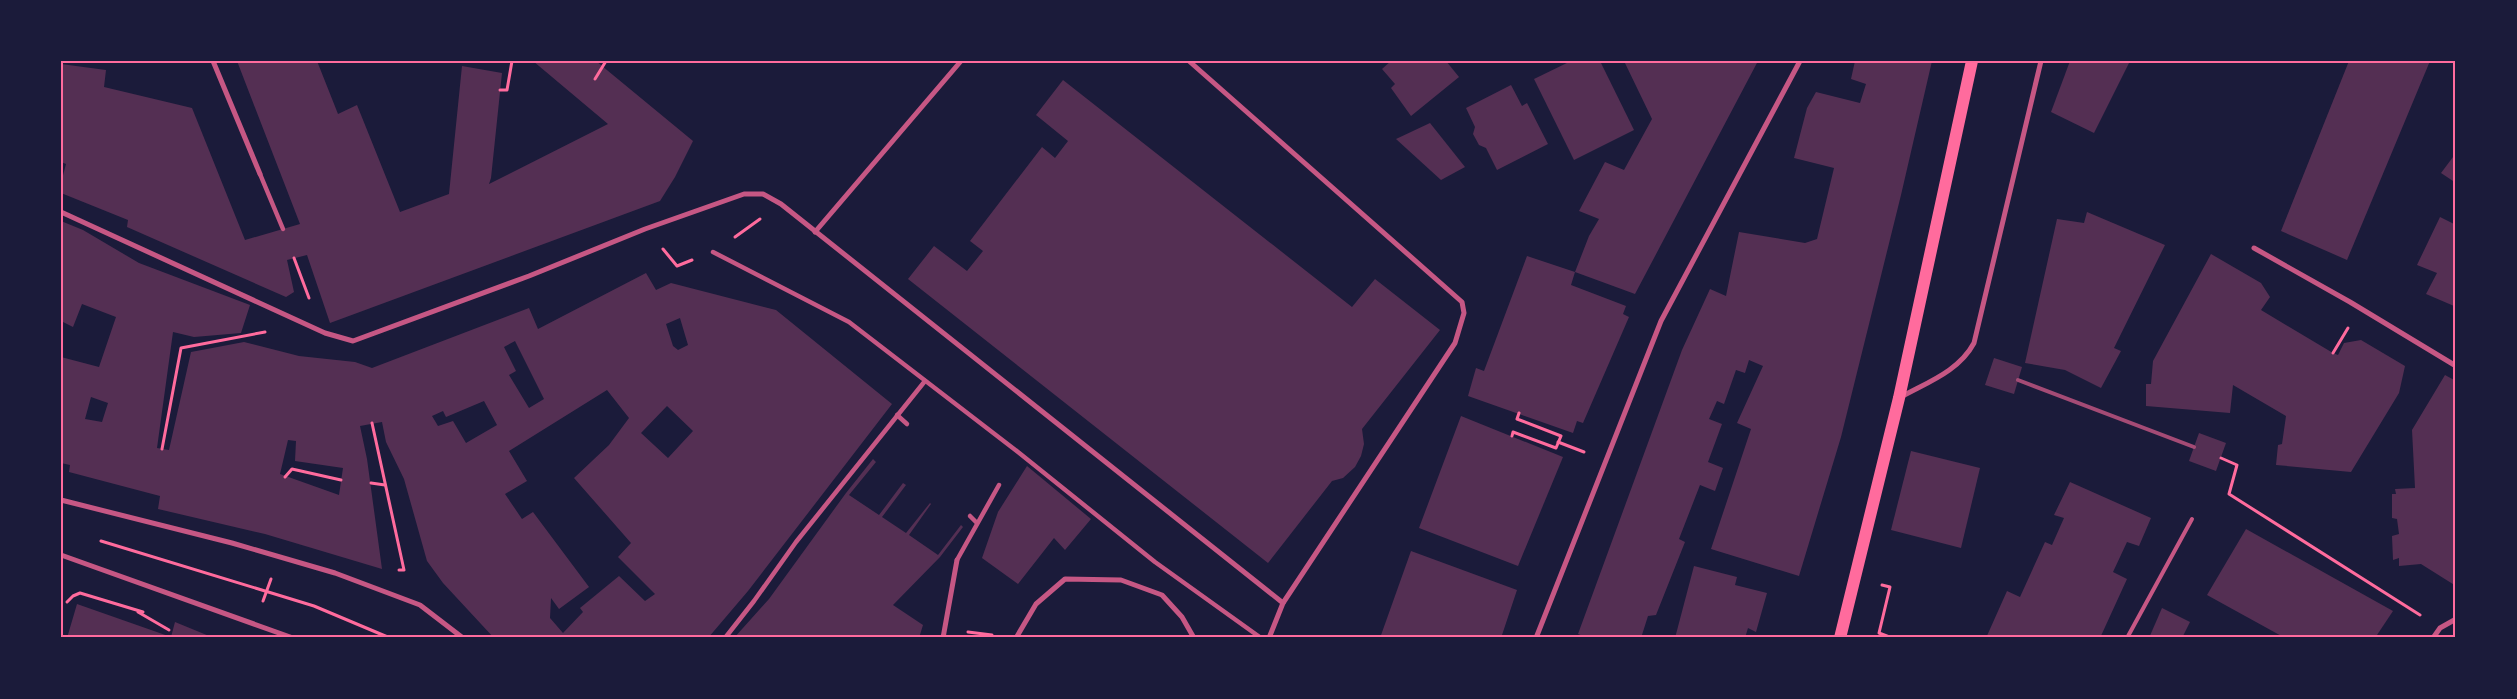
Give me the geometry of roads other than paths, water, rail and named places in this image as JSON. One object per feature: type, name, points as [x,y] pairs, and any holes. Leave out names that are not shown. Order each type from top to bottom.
[{"type":"main road","points":[[1840,638],[1899,398],[1972,61]]},
{"type":"street","points":[[213,61],[283,229]]},
{"type":"street","points":[[815,232],[961,61]]},
{"type":"street","points":[[1189,61],[1462,302],[1464,313],[1455,344],[1283,603],[1269,638]]},
{"type":"street","points":[[1536,638],[1661,322],[1800,61]]},
{"type":"street","points":[[1899,398],[1949,371],[1963,360],[1974,343],[2041,61]]},
{"type":"street","points":[[61,212],[325,333],[353,341],[529,276],[645,229],[744,194],[763,194],[781,204],[1283,603]]},
{"type":"street","points":[[2254,248],[2456,366]]},
{"type":"street","points":[[713,252],[849,322],[1155,562],[1261,638]]},
{"type":"street","points":[[725,638],[796,542],[925,381]]},
{"type":"street","points":[[897,415],[907,424]]},
{"type":"street","points":[[943,638],[957,560],[999,485]]},
{"type":"street","points":[[61,500],[232,543],[335,573],[420,605],[463,638]]},
{"type":"street","points":[[970,516],[977,523]]},
{"type":"street","points":[[61,554],[293,638]]},
{"type":"street","points":[[1016,638],[1036,604],[1065,579],[1121,580],[1162,595],[1182,617],[1194,638]]},
{"type":"street","points":[[2434,638],[2440,628],[2456,619]]},
{"type":"lane","points":[[2127,638],[2192,519]]},
{"type":"railway","points":[[2018,380],[2194,447]]}]
